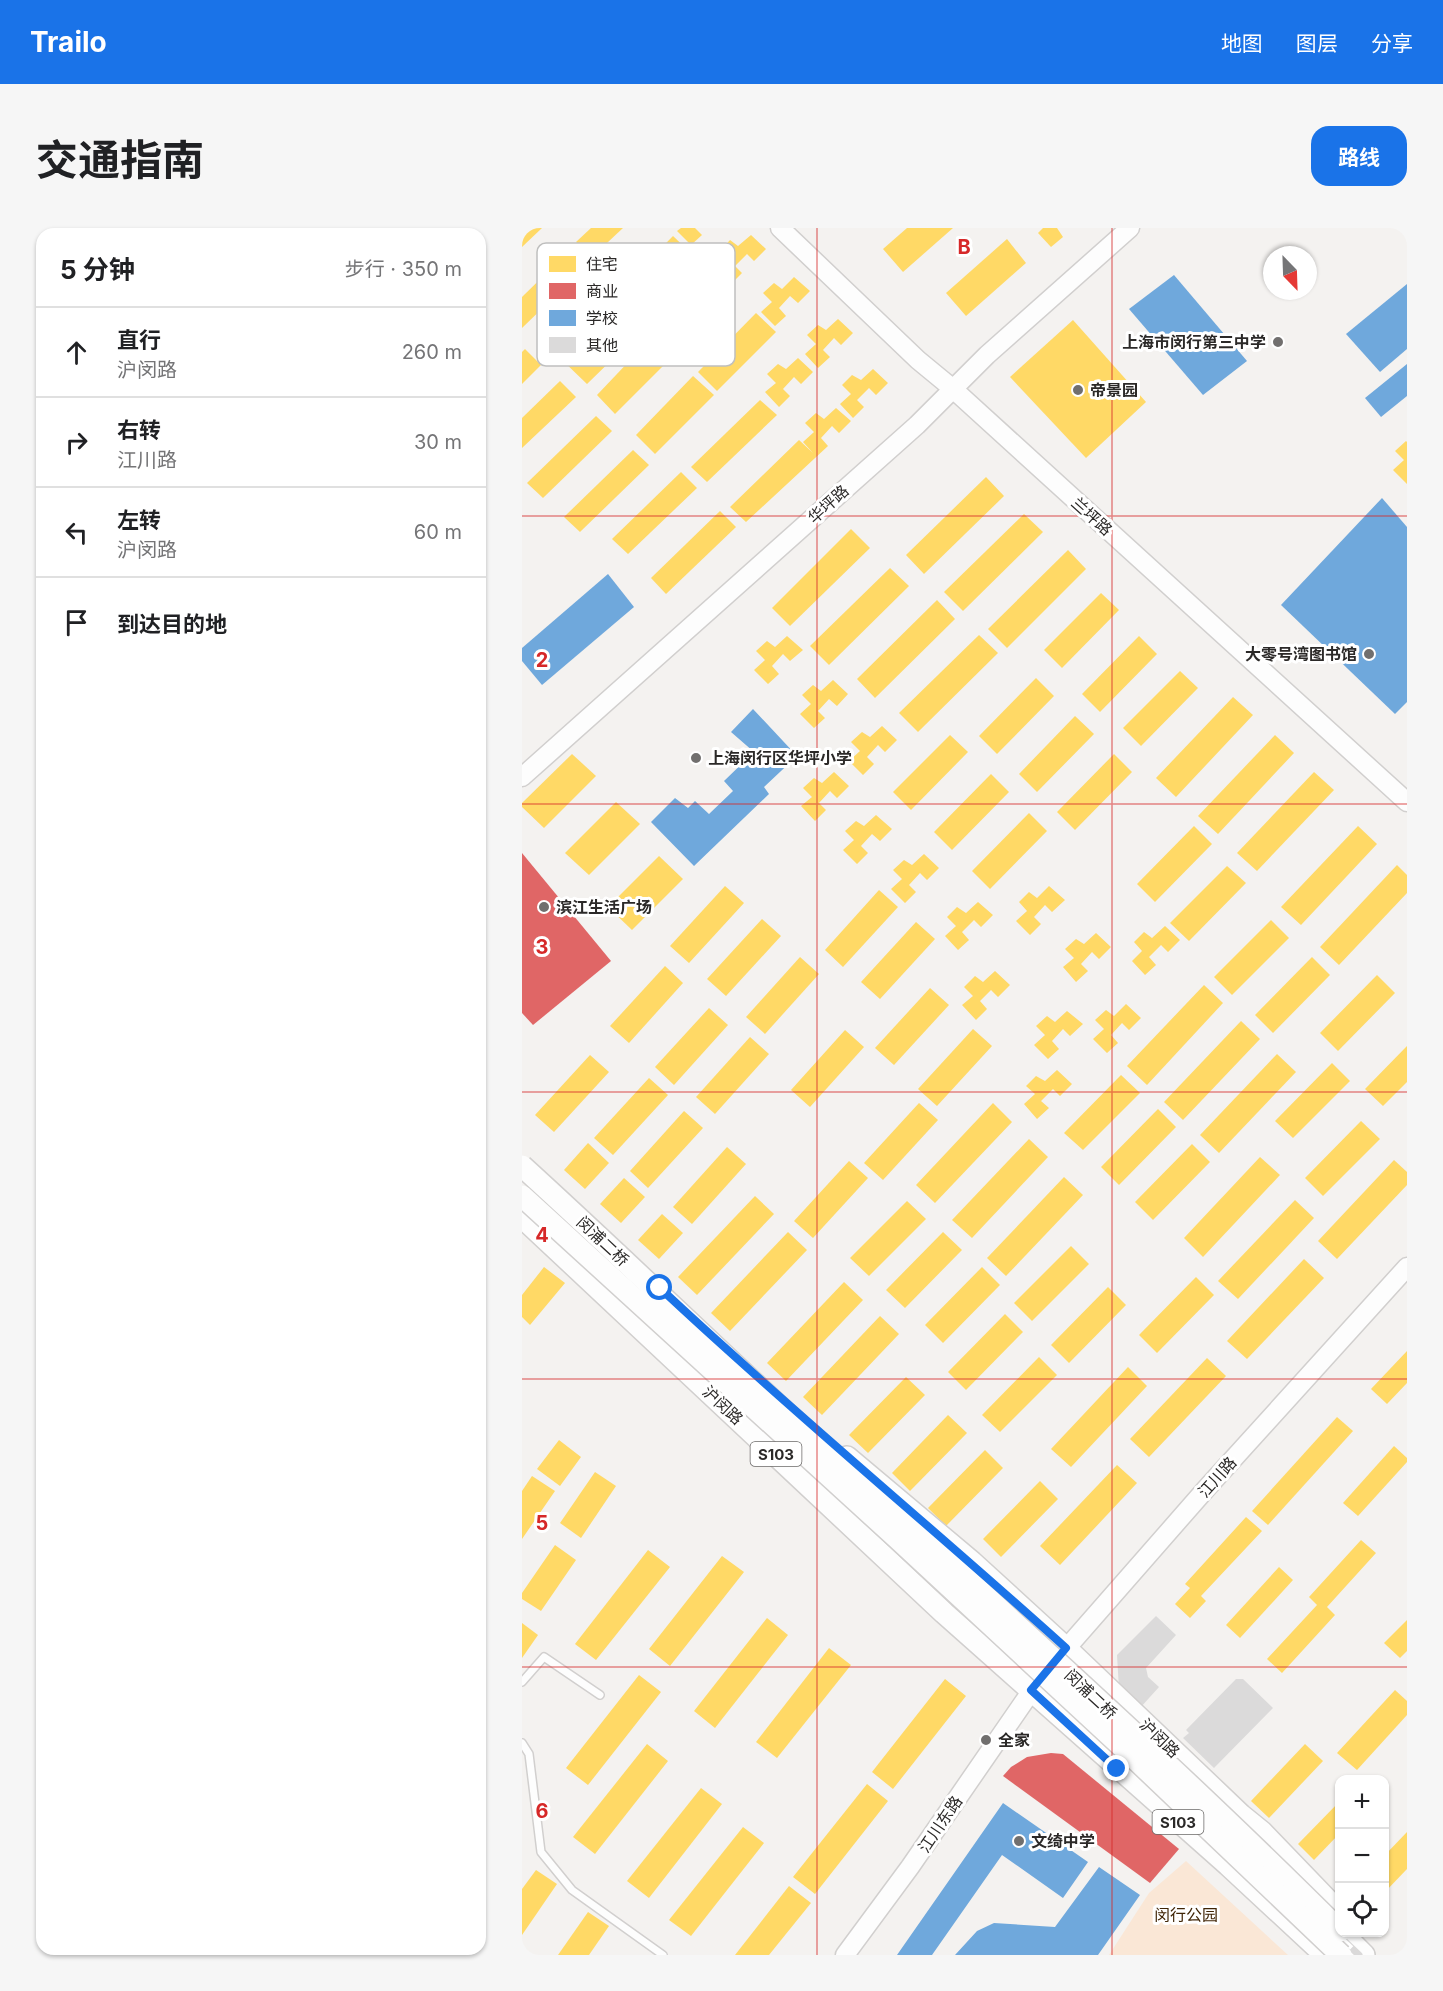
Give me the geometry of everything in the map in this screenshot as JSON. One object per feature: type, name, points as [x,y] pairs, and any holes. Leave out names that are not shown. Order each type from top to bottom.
[{"type":"main road","name":"沪闵路","points":[[522,1158],[735,1358],[812,1427],[972,1562],[1066,1648],[1241,1815],[1262,1832],[1335,1908]]},
{"type":"main road","name":"闵浦二桥","points":[[522,1166],[722,1355],[1080,1683],[1335,1927]]},
{"type":"main road","name":"闵浦二桥","points":[[522,1196],[897,1538],[1130,1754],[1341,1955]]},
{"type":"main road","name":"沪闵路","points":[[522,1217],[944,1613],[1325,1955]]},
{"type":"main road","name":"闵浦二桥","points":[[1345,1937],[1364,1955]]},
{"type":"main road","points":[[1363,1937],[1380,1955]]},
{"type":"street","name":"兰坪路","points":[[780,228],[909,352],[952,388],[1407,802]]},
{"type":"street","name":"华坪路","points":[[522,777],[917,425],[987,355],[1130,228]]},
{"type":"street","name":"江川路","points":[[1031,1690],[1205,1490],[1407,1267]]},
{"type":"street","name":"江川东路","points":[[844,1955],[910,1867],[1031,1690]]},
{"type":"lane","points":[[522,1682],[543,1657],[600,1695]]},
{"type":"lane","points":[[522,1743],[529,1755],[542,1852],[572,1890],[663,1955]]},
{"type":"green space","name":"闵行公园","points":[[1186,1861],[1288,1955],[1109,1955],[1149,1893]]},
{"type":"building: 住宅","points":[[522,228],[542,228],[522,247]]},
{"type":"building: 住宅","points":[[591,228],[623,228],[607,243],[576,242]]},
{"type":"building: 住宅","points":[[681,228],[695,228],[702,235],[693,243],[689,243],[677,231]]},
{"type":"building: 住宅","points":[[907,228],[953,228],[903,272],[883,249]]},
{"type":"building: 住宅","points":[[1043,228],[1057,228],[1063,237],[1051,247],[1038,233]]},
{"type":"building: 住宅","points":[[751,235],[766,249],[754,261],[747,254],[735,266],[735,244],[738,246]]},
{"type":"building: 住宅","points":[[673,236],[680,243],[666,243]]},
{"type":"building: 住宅","points":[[1007,239],[1026,263],[966,316],[946,293]]},
{"type":"building: 住宅","points":[[735,266],[742,273],[735,280]]},
{"type":"building: 住宅","points":[[794,277],[810,291],[798,303],[790,296],[779,308],[786,316],[775,326],[761,312],[772,302],[763,293],[774,283],[782,289]]},
{"type":"building: 住宅","points":[[537,282],[537,313],[522,328],[522,297]]},
{"type":"building: 住宅","points":[[756,313],[776,332],[717,391],[698,372],[704,366],[735,366],[735,334]]},
{"type":"building: 住宅","points":[[838,319],[853,333],[841,345],[834,338],[823,350],[830,357],[818,368],[805,354],[816,344],[807,335],[818,325],[826,330]]},
{"type":"building: 住宅","name":"帝景园","points":[[1073,320],[1146,402],[1086,458],[1010,377]]},
{"type":"building: 住宅","points":[[525,349],[537,361],[537,366],[540,366],[522,384],[522,352]]},
{"type":"building: 住宅","points":[[798,358],[813,372],[801,384],[794,377],[783,389],[790,396],[779,407],[765,392],[776,383],[767,374],[778,364],[786,369]]},
{"type":"building: 住宅","points":[[568,366],[605,366],[587,384]]},
{"type":"building: 住宅","points":[[625,366],[663,366],[615,414],[597,395]]},
{"type":"building: 住宅","points":[[873,369],[888,383],[876,395],[869,388],[857,400],[864,407],[853,418],[840,404],[851,394],[842,385],[852,375],[861,380]]},
{"type":"building: 住宅","points":[[693,376],[714,395],[655,454],[636,435]]},
{"type":"building: 住宅","points":[[560,381],[576,397],[522,448],[522,418]]},
{"type":"building: 住宅","points":[[760,400],[777,415],[707,482],[691,467]]},
{"type":"building: 住宅","points":[[836,408],[851,421],[839,433],[832,426],[821,438],[828,446],[746,522],[730,507],[799,440],[813,453],[803,442],[814,432],[805,423],[816,413],[824,419]]},
{"type":"building: 住宅","points":[[596,416],[612,431],[543,498],[527,483]]},
{"type":"building: 住宅","points":[[1406,441],[1407,484],[1393,470],[1404,460],[1395,451]]},
{"type":"building: 住宅","points":[[633,450],[649,465],[580,532],[564,517]]},
{"type":"building: 住宅","points":[[681,472],[697,488],[628,554],[612,539]]},
{"type":"building: 住宅","points":[[986,477],[1004,496],[924,574],[906,555]]},
{"type":"building: 住宅","points":[[720,511],[736,527],[666,594],[651,578]]},
{"type":"building: 住宅","points":[[1024,514],[1043,532],[963,611],[944,592]]},
{"type":"building: 住宅","points":[[851,529],[870,548],[790,626],[772,608]]},
{"type":"building: 住宅","points":[[1068,550],[1086,569],[1007,648],[988,629]]},
{"type":"building: 住宅","points":[[890,568],[909,586],[829,665],[810,646]]},
{"type":"building: 住宅","points":[[1101,593],[1119,610],[1062,668],[1044,650]]},
{"type":"building: 住宅","points":[[937,600],[955,619],[875,698],[857,679]]},
{"type":"building: 住宅","points":[[979,635],[998,653],[918,732],[899,713]]},
{"type":"building: 住宅","points":[[787,636],[803,650],[790,661],[783,654],[772,666],[779,674],[768,684],[754,670],[765,660],[756,651],[767,641],[775,647]]},
{"type":"building: 住宅","points":[[1139,636],[1157,654],[1100,712],[1082,694]]},
{"type":"building: 住宅","points":[[1180,671],[1198,688],[1141,746],[1123,728]]},
{"type":"building: 住宅","points":[[1036,678],[1054,696],[997,754],[979,736]]},
{"type":"building: 住宅","points":[[833,680],[848,694],[837,706],[829,699],[818,711],[825,718],[814,728],[800,714],[811,704],[802,695],[813,685],[821,691]]},
{"type":"building: 住宅","points":[[1233,697],[1253,715],[1176,797],[1156,778]]},
{"type":"building: 住宅","points":[[1075,716],[1094,734],[1037,792],[1019,774]]},
{"type":"building: 住宅","points":[[882,726],[897,740],[885,752],[878,745],[867,757],[874,764],[863,775],[849,761],[860,751],[851,742],[862,732],[870,737]]},
{"type":"building: 住宅","points":[[950,735],[968,752],[911,810],[893,792]]},
{"type":"building: 住宅","points":[[1275,735],[1294,753],[1218,834],[1198,816]]},
{"type":"building: 住宅","points":[[572,754],[596,776],[544,828],[522,807],[522,803]]},
{"type":"building: 住宅","points":[[1114,754],[1132,772],[1075,830],[1057,812]]},
{"type":"building: 住宅","points":[[834,772],[849,786],[837,798],[830,791],[819,803],[826,810],[815,821],[801,806],[812,797],[803,788],[814,778],[822,783]]},
{"type":"building: 住宅","points":[[1314,772],[1334,790],[1257,871],[1237,853]]},
{"type":"building: 住宅","points":[[991,774],[1009,792],[952,850],[934,832]]},
{"type":"building: 住宅","points":[[616,802],[640,824],[589,875],[565,853]]},
{"type":"building: 住宅","points":[[1029,813],[1047,831],[990,889],[972,871]]},
{"type":"building: 住宅","points":[[876,815],[892,829],[880,841],[872,834],[861,846],[868,853],[857,864],[843,850],[854,840],[845,831],[856,821],[864,826]]},
{"type":"building: 住宅","points":[[1194,826],[1212,844],[1155,902],[1137,884]]},
{"type":"building: 住宅","points":[[1358,826],[1377,844],[1301,925],[1281,907]]},
{"type":"building: 住宅","points":[[924,854],[939,868],[927,880],[920,873],[909,885],[916,892],[905,903],[891,889],[902,879],[893,870],[904,860],[912,865]]},
{"type":"building: 住宅","points":[[659,856],[683,879],[632,930],[608,907]]},
{"type":"building: 住宅","points":[[1397,865],[1407,875],[1407,893],[1339,965],[1320,947]]},
{"type":"building: 住宅","points":[[1227,866],[1246,883],[1189,941],[1170,923]]},
{"type":"building: 住宅","points":[[725,886],[744,903],[689,963],[670,946]]},
{"type":"building: 住宅","points":[[1049,886],[1065,900],[1052,912],[1045,905],[1034,917],[1041,924],[1030,935],[1016,921],[1027,911],[1019,902],[1029,892],[1037,898]]},
{"type":"building: 住宅","points":[[879,890],[898,907],[843,967],[825,950]]},
{"type":"building: 住宅","points":[[978,902],[993,915],[981,927],[974,920],[962,932],[969,940],[958,950],[945,936],[956,926],[947,917],[957,907],[966,913]]},
{"type":"building: 住宅","points":[[762,919],[781,936],[726,996],[707,979]]},
{"type":"building: 住宅","points":[[1271,920],[1289,938],[1232,995],[1214,977]]},
{"type":"building: 住宅","points":[[916,922],[935,939],[880,999],[861,982]]},
{"type":"building: 住宅","points":[[1165,926],[1180,940],[1168,952],[1161,945],[1149,957],[1156,965],[1145,975],[1132,961],[1142,951],[1134,942],[1144,932],[1152,938]]},
{"type":"building: 住宅","points":[[1096,933],[1111,947],[1099,959],[1092,952],[1081,964],[1088,971],[1076,982],[1063,967],[1074,958],[1065,949],[1076,939],[1084,944]]},
{"type":"building: 住宅","points":[[800,957],[819,974],[765,1034],[746,1017]]},
{"type":"building: 住宅","points":[[1312,957],[1330,975],[1273,1033],[1255,1015]]},
{"type":"building: 住宅","points":[[665,966],[683,983],[629,1043],[610,1026]]},
{"type":"building: 住宅","points":[[995,971],[1010,985],[998,997],[991,990],[980,1001],[987,1009],[976,1020],[962,1005],[973,996],[964,987],[975,976],[983,982]]},
{"type":"building: 住宅","points":[[1377,975],[1395,993],[1338,1051],[1320,1033]]},
{"type":"building: 住宅","points":[[1204,985],[1223,1003],[1147,1085],[1127,1066]]},
{"type":"building: 住宅","points":[[930,988],[949,1005],[894,1065],[875,1048]]},
{"type":"building: 住宅","points":[[1126,1004],[1141,1018],[1129,1030],[1122,1023],[1111,1035],[1118,1043],[1107,1053],[1093,1039],[1104,1029],[1095,1020],[1106,1010],[1114,1016]]},
{"type":"building: 住宅","points":[[709,1008],[728,1025],[674,1085],[655,1067]]},
{"type":"building: 住宅","points":[[1067,1011],[1083,1024],[1070,1036],[1063,1029],[1052,1041],[1059,1049],[1048,1059],[1034,1045],[1045,1035],[1036,1026],[1047,1016],[1055,1022]]},
{"type":"building: 住宅","points":[[1241,1021],[1260,1039],[1183,1120],[1164,1102]]},
{"type":"building: 住宅","points":[[973,1029],[992,1046],[937,1106],[918,1089]]},
{"type":"building: 住宅","points":[[845,1030],[864,1047],[810,1107],[791,1090]]},
{"type":"building: 住宅","points":[[750,1037],[769,1054],[715,1114],[696,1097]]},
{"type":"building: 住宅","points":[[1407,1046],[1407,1082],[1383,1106],[1365,1089]]},
{"type":"building: 住宅","points":[[1277,1054],[1296,1072],[1219,1153],[1200,1135]]},
{"type":"building: 住宅","points":[[590,1055],[609,1072],[554,1132],[535,1115]]},
{"type":"building: 住宅","points":[[1332,1063],[1350,1081],[1293,1138],[1275,1121]]},
{"type":"building: 住宅","points":[[1057,1070],[1072,1084],[1060,1096],[1053,1089],[1041,1101],[1049,1108],[1037,1119],[1024,1104],[1035,1094],[1026,1086],[1036,1076],[1045,1081]]},
{"type":"building: 住宅","points":[[1121,1075],[1140,1093],[1083,1150],[1064,1133]]},
{"type":"building: 住宅","points":[[649,1078],[668,1095],[613,1155],[594,1138]]},
{"type":"building: 住宅","points":[[919,1103],[938,1120],[883,1180],[864,1163]]},
{"type":"building: 住宅","points":[[993,1103],[1012,1122],[935,1203],[916,1185]]},
{"type":"building: 住宅","points":[[1158,1109],[1176,1127],[1119,1185],[1101,1167]]},
{"type":"building: 住宅","points":[[684,1111],[703,1128],[648,1188],[630,1171]]},
{"type":"building: 住宅","points":[[1361,1121],[1380,1139],[1323,1196],[1305,1178]]},
{"type":"building: 住宅","points":[[1029,1139],[1048,1157],[972,1238],[952,1220]]},
{"type":"building: 住宅","points":[[588,1143],[609,1163],[585,1189],[564,1170]]},
{"type":"building: 住宅","points":[[1192,1144],[1210,1162],[1153,1220],[1135,1202]]},
{"type":"building: 住宅","points":[[727,1147],[746,1164],[692,1224],[673,1207]]},
{"type":"building: 住宅","points":[[1260,1157],[1280,1175],[1203,1257],[1184,1238]]},
{"type":"building: 住宅","points":[[1394,1160],[1407,1172],[1407,1185],[1337,1259],[1318,1241]]},
{"type":"building: 住宅","points":[[849,1161],[868,1178],[813,1238],[794,1221]]},
{"type":"building: 住宅","points":[[1064,1177],[1083,1195],[1006,1276],[987,1258]]},
{"type":"building: 住宅","points":[[624,1178],[645,1197],[621,1223],[600,1204]]},
{"type":"building: 住宅","points":[[755,1196],[774,1214],[697,1295],[678,1277]]},
{"type":"building: 住宅","points":[[1295,1200],[1314,1218],[1238,1299],[1218,1281]]},
{"type":"building: 住宅","points":[[907,1201],[926,1219],[869,1276],[850,1258]]},
{"type":"building: 住宅","points":[[662,1214],[683,1233],[659,1259],[638,1240]]},
{"type":"building: 住宅","points":[[788,1232],[807,1250],[730,1331],[711,1313]]},
{"type":"building: 住宅","points":[[943,1232],[962,1250],[905,1308],[886,1290]]},
{"type":"building: 住宅","points":[[1071,1246],[1089,1264],[1032,1321],[1014,1303]]},
{"type":"building: 住宅","points":[[1304,1259],[1324,1278],[1247,1359],[1227,1341]]},
{"type":"building: 住宅","points":[[544,1267],[565,1283],[530,1325],[522,1317],[522,1295]]},
{"type":"building: 住宅","points":[[982,1267],[1000,1285],[943,1343],[925,1325]]},
{"type":"building: 住宅","points":[[1196,1277],[1214,1295],[1157,1353],[1139,1335]]},
{"type":"building: 住宅","points":[[844,1282],[863,1300],[786,1381],[767,1363]]},
{"type":"building: 住宅","points":[[1108,1287],[1126,1305],[1069,1363],[1051,1345]]},
{"type":"building: 住宅","points":[[1005,1314],[1023,1332],[966,1390],[948,1372]]},
{"type":"building: 住宅","points":[[880,1316],[899,1334],[822,1415],[803,1397]]},
{"type":"building: 住宅","points":[[1407,1351],[1407,1383],[1387,1404],[1371,1389]]},
{"type":"building: 住宅","points":[[1039,1357],[1057,1375],[1000,1432],[982,1415]]},
{"type":"building: 住宅","points":[[1207,1358],[1226,1376],[1149,1457],[1130,1439]]},
{"type":"building: 住宅","points":[[1128,1367],[1147,1386],[1071,1467],[1051,1449]]},
{"type":"building: 住宅","points":[[906,1377],[925,1395],[868,1453],[849,1435]]},
{"type":"building: 住宅","points":[[948,1415],[967,1433],[910,1491],[892,1473]]},
{"type":"building: 住宅","points":[[1337,1417],[1353,1431],[1268,1525],[1252,1511]]},
{"type":"building: 住宅","points":[[559,1440],[581,1457],[560,1486],[537,1469]]},
{"type":"building: 住宅","points":[[1394,1446],[1407,1458],[1407,1462],[1358,1516],[1343,1503]]},
{"type":"building: 住宅","points":[[985,1450],[1003,1468],[946,1526],[928,1508]]},
{"type":"building: 住宅","points":[[1117,1465],[1137,1483],[1060,1565],[1040,1546]]},
{"type":"building: 住宅","points":[[595,1472],[616,1486],[581,1538],[560,1523]]},
{"type":"building: 住宅","points":[[532,1476],[555,1491],[522,1539],[522,1491]]},
{"type":"building: 住宅","points":[[1040,1481],[1058,1499],[1001,1557],[983,1539]]},
{"type":"building: 住宅","points":[[1246,1517],[1262,1531],[1201,1596],[1206,1601],[1190,1618],[1175,1604],[1190,1588],[1185,1584]]},
{"type":"building: 住宅","points":[[1361,1540],[1376,1553],[1327,1607],[1335,1615],[1282,1673],[1267,1659],[1317,1605],[1309,1597]]},
{"type":"building: 住宅","points":[[555,1545],[576,1560],[541,1611],[522,1599],[522,1593]]},
{"type":"building: 住宅","points":[[648,1550],[670,1567],[596,1660],[575,1644]]},
{"type":"building: 住宅","points":[[722,1556],[744,1572],[670,1666],[649,1649]]},
{"type":"building: 住宅","points":[[1279,1567],[1293,1580],[1240,1638],[1226,1625]]},
{"type":"building: 住宅","points":[[767,1618],[788,1635],[715,1728],[694,1711]]},
{"type":"building: 住宅","points":[[1407,1620],[1407,1651],[1400,1658],[1384,1643]]},
{"type":"building: 住宅","points":[[522,1623],[538,1635],[522,1658]]},
{"type":"building: 住宅","points":[[829,1648],[851,1665],[777,1758],[756,1742]]},
{"type":"building: 住宅","points":[[639,1675],[661,1692],[588,1785],[566,1768]]},
{"type":"building: 住宅","points":[[945,1679],[966,1696],[893,1789],[872,1772]]},
{"type":"building: 住宅","points":[[1395,1690],[1407,1701],[1407,1715],[1357,1770],[1337,1753]]},
{"type":"building: 住宅","points":[[647,1744],[668,1761],[595,1854],[573,1837]]},
{"type":"building: 住宅","points":[[1305,1744],[1323,1761],[1269,1818],[1251,1801]]},
{"type":"building: 住宅","points":[[867,1784],[888,1801],[815,1894],[793,1877]]},
{"type":"building: 住宅","points":[[701,1788],[722,1804],[649,1898],[627,1881]]},
{"type":"building: 住宅","points":[[1335,1806],[1335,1838],[1314,1860],[1298,1844]]},
{"type":"building: 住宅","points":[[743,1827],[764,1843],[691,1936],[669,1920]]},
{"type":"building: 住宅","points":[[1407,1832],[1407,1869],[1389,1888],[1389,1883],[1389,1851]]},
{"type":"building: 住宅","points":[[536,1870],[557,1884],[522,1935],[522,1889]]},
{"type":"building: 住宅","points":[[789,1886],[811,1903],[769,1955],[735,1955]]},
{"type":"building: 住宅","points":[[588,1912],[609,1926],[589,1955],[558,1955]]},
{"type":"building: 商业","name":"滨江生活广场","points":[[522,853],[611,961],[533,1025],[522,1013]]},
{"type":"building: 商业","points":[[1051,1753],[1063,1754],[1179,1849],[1150,1883],[1003,1776],[1011,1767],[1027,1757]]},
{"type":"building: 学校","points":[[1174,275],[1247,361],[1203,395],[1129,309]]},
{"type":"building: 学校","points":[[1407,284],[1407,349],[1380,372],[1346,334]]},
{"type":"building: 学校","points":[[1407,364],[1407,396],[1381,417],[1365,398]]},
{"type":"building: 学校","name":"大零号湾图书馆","points":[[1382,498],[1407,527],[1407,702],[1395,714],[1281,605]]},
{"type":"building: 学校","points":[[608,574],[634,607],[542,685],[522,661],[522,648]]},
{"type":"building: 学校","points":[[753,709],[797,756],[764,787],[769,794],[694,866],[651,822],[675,798],[688,808],[695,801],[709,814],[733,791],[724,781],[754,752],[731,732]]},
{"type":"building: 学校","points":[[1003,1803],[1088,1862],[1063,1898],[1002,1855],[932,1955],[897,1955]]},
{"type":"building: 学校","points":[[1099,1867],[1140,1895],[1098,1955],[955,1955],[977,1931],[994,1923],[1055,1927]]},
{"type":"building: 其他","points":[[1156,1616],[1176,1635],[1146,1668],[1148,1677],[1159,1687],[1140,1708],[1119,1689],[1117,1655]]},
{"type":"building: 其他","points":[[1236,1679],[1243,1679],[1273,1708],[1214,1768],[1183,1738],[1189,1733],[1186,1730]]},
{"type":"railway","points":[[522,1175],[1106,1713],[1359,1955]]},
{"type":"place","name":"上海市闵行第三中学","points":[[1278,342]]},
{"type":"place","name":"帝景园","points":[[1078,390]]},
{"type":"place","name":"大零号湾图书馆","points":[[1369,654]]},
{"type":"place","name":"上海闵行区华坪小学","points":[[696,758]]},
{"type":"place","name":"滨江生活广场","points":[[544,907]]},
{"type":"place","name":"全家","points":[[986,1740]]},
{"type":"place","name":"文绮中学","points":[[1019,1841]]},
{"type":"route","points":[[660,1288],[812,1427],[972,1562],[1066,1648],[1031,1690],[1117,1769]]}]
